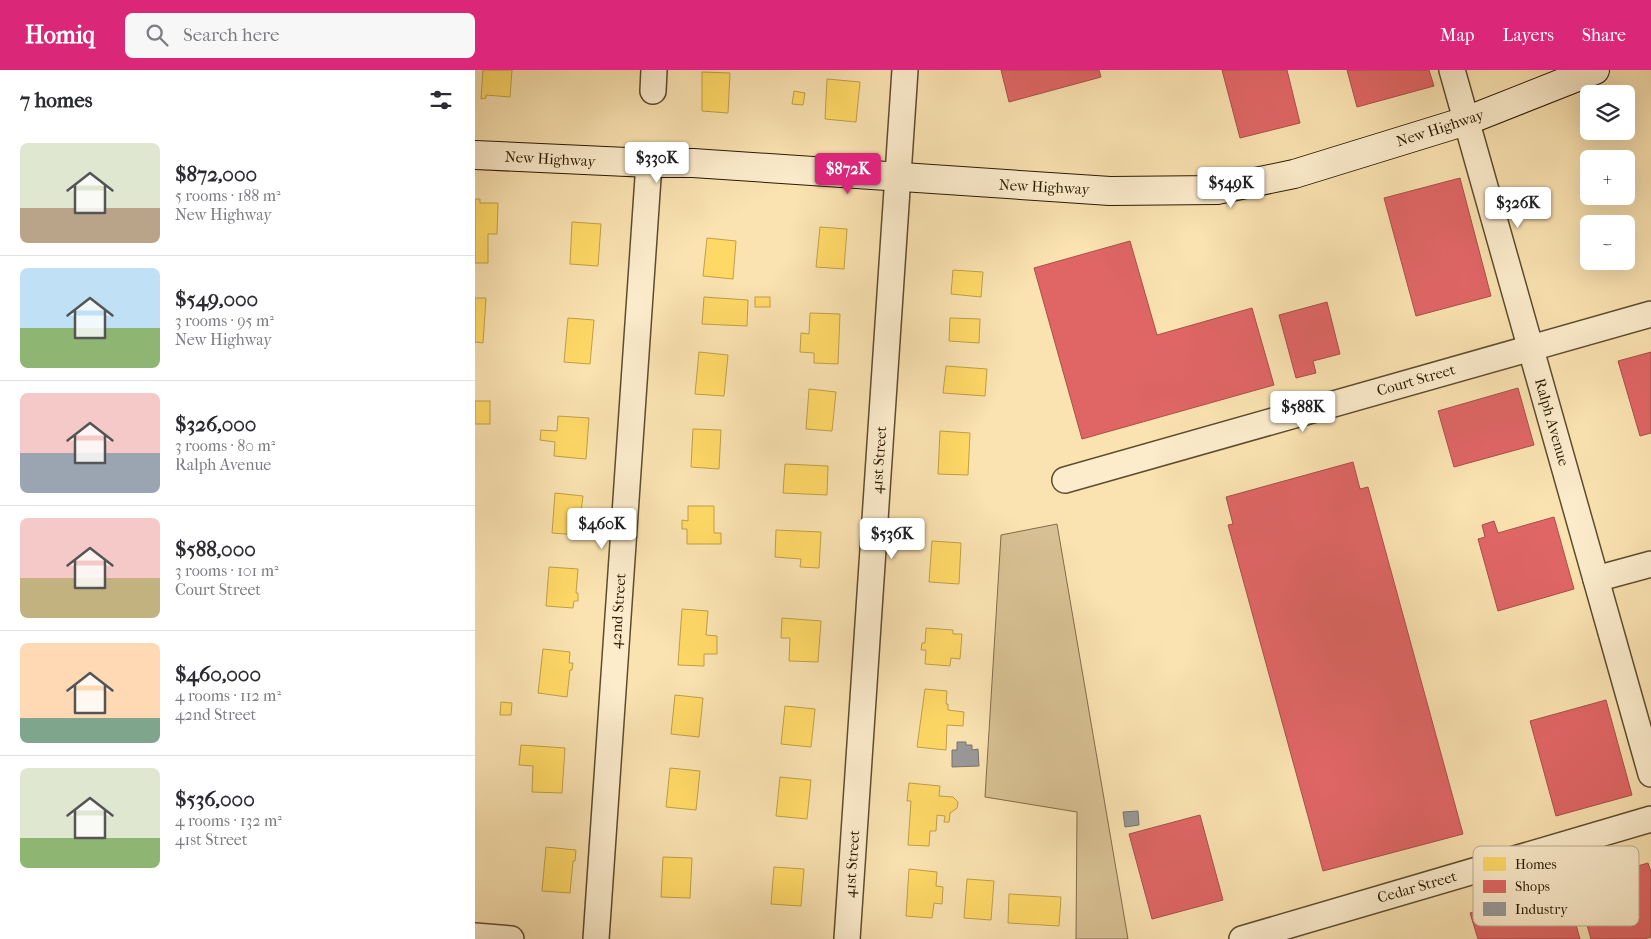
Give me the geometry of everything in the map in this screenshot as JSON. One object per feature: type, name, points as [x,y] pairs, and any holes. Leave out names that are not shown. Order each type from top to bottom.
[{"type":"main road","name":"New Highway","points":[[475,155],[649,163],[693,163],[1110,191],[1217,190],[1294,174],[1466,121],[1595,70]]},
{"type":"street","name":"41st Street","points":[[847,939],[905,70]]},
{"type":"street","name":"Ralph Avenue","points":[[1452,70],[1651,774]]},
{"type":"street","name":"42nd Street","points":[[595,939],[649,163]]},
{"type":"street","name":"Court Street","points":[[1065,480],[1651,314]]},
{"type":"street","points":[[1596,579],[1651,564]]},
{"type":"street","name":"Cedar Street","points":[[1559,846],[1651,819]]},
{"type":"street","name":"Cedar Street","points":[[1241,939],[1473,871]]},
{"type":"street","points":[[475,936],[511,939]]},
{"type":"shaded area","points":[[1057,524],[1128,939],[1076,939],[1077,812],[985,797],[1001,535]]},
{"type":"building: Homes","points":[[483,70],[512,70],[510,97],[486,95],[486,98],[481,99]]},
{"type":"building: Homes","points":[[702,72],[730,73],[728,113],[702,111]]},
{"type":"building: Homes","points":[[827,79],[860,82],[856,122],[825,119]]},
{"type":"building: Homes","points":[[794,91],[805,93],[803,105],[792,104]]},
{"type":"building: Homes","points":[[475,199],[480,199],[480,203],[498,203],[497,234],[488,234],[488,263],[475,263]]},
{"type":"building: Homes","points":[[572,222],[601,224],[598,266],[570,264]]},
{"type":"building: Homes","points":[[820,227],[847,229],[844,269],[816,267]]},
{"type":"building: Homes","points":[[707,238],[736,241],[733,279],[703,276]]},
{"type":"building: Homes","points":[[953,270],[983,272],[981,297],[951,294]]},
{"type":"building: Homes","points":[[704,297],[748,300],[747,326],[702,324]]},
{"type":"building: Homes","points":[[755,297],[770,297],[770,307],[755,307]]},
{"type":"building: Homes","points":[[475,298],[486,298],[483,343],[475,342]]},
{"type":"building: Homes","points":[[810,313],[840,314],[838,364],[814,363],[814,353],[800,352],[801,333],[809,334]]},
{"type":"building: Homes","points":[[568,318],[594,320],[590,364],[564,362]]},
{"type":"building: Homes","points":[[950,318],[980,319],[979,343],[949,341]]},
{"type":"building: Homes","points":[[699,352],[728,355],[724,396],[695,394]]},
{"type":"building: Homes","points":[[946,366],[987,369],[985,396],[943,393]]},
{"type":"building: Homes","points":[[809,389],[836,392],[832,431],[806,429]]},
{"type":"building: Homes","points":[[475,401],[490,401],[490,424],[475,424]]},
{"type":"building: Homes","points":[[558,416],[589,418],[586,459],[554,456],[555,442],[540,440],[541,430],[557,431]]},
{"type":"building: Homes","points":[[693,429],[721,430],[719,469],[691,467]]},
{"type":"building: Homes","points":[[940,431],[970,433],[968,475],[938,474]]},
{"type":"building: Homes","points":[[785,464],[828,466],[827,495],[783,493]]},
{"type":"building: Homes","points":[[555,493],[583,496],[578,535],[552,533]]},
{"type":"building: Homes","points":[[688,506],[714,506],[714,533],[721,533],[721,544],[687,544],[687,529],[682,529],[682,520],[688,521]]},
{"type":"building: Homes","points":[[776,530],[821,532],[819,568],[800,567],[801,559],[775,557]]},
{"type":"building: Homes","points":[[932,541],[961,543],[959,584],[929,582]]},
{"type":"building: Homes","points":[[549,567],[578,569],[576,593],[578,593],[578,601],[574,601],[573,608],[546,606]]},
{"type":"building: Homes","points":[[682,609],[708,611],[706,635],[717,636],[717,654],[704,654],[704,666],[678,665]]},
{"type":"building: Homes","points":[[782,618],[821,621],[818,662],[789,661],[790,638],[781,638]]},
{"type":"building: Homes","points":[[926,628],[953,630],[953,634],[962,634],[960,659],[951,658],[950,666],[925,664],[926,650],[921,650],[922,643],[925,643]]},
{"type":"building: Homes","points":[[543,649],[570,652],[569,663],[573,663],[572,670],[570,670],[567,697],[538,693]]},
{"type":"building: Homes","points":[[925,689],[947,691],[946,704],[948,704],[948,710],[964,712],[963,726],[947,725],[946,750],[917,747]]},
{"type":"building: Homes","points":[[675,695],[703,698],[699,737],[671,734]]},
{"type":"building: Homes","points":[[501,702],[512,703],[511,715],[500,715]]},
{"type":"building: Homes","points":[[785,706],[815,709],[811,747],[781,744]]},
{"type":"building: Homes","points":[[521,745],[565,748],[562,793],[532,792],[533,766],[519,765]]},
{"type":"building: Homes","points":[[670,768],[700,771],[696,810],[666,807]]},
{"type":"building: Homes","points":[[780,777],[811,780],[807,819],[776,816]]},
{"type":"building: Homes","points":[[909,783],[940,786],[939,796],[953,797],[958,802],[957,808],[950,813],[949,822],[944,822],[945,816],[937,815],[936,831],[930,831],[929,846],[908,845],[911,801],[907,801]]},
{"type":"building: Homes","points":[[546,847],[576,850],[570,893],[542,891]]},
{"type":"building: Homes","points":[[663,857],[692,858],[690,898],[661,897]]},
{"type":"building: Homes","points":[[774,867],[804,869],[801,906],[771,904]]},
{"type":"building: Homes","points":[[909,869],[937,872],[936,886],[943,887],[942,904],[934,903],[932,918],[906,916]]},
{"type":"building: Homes","points":[[967,879],[994,881],[991,920],[964,918]]},
{"type":"building: Homes","points":[[1009,894],[1061,897],[1059,926],[1008,923]]},
{"type":"building: Shops","points":[[1001,70],[1099,70],[1101,77],[1009,102]]},
{"type":"building: Shops","points":[[1222,70],[1287,70],[1300,123],[1240,138]]},
{"type":"building: Shops","points":[[1347,70],[1429,70],[1434,86],[1357,107]]},
{"type":"building: Shops","points":[[1460,178],[1491,296],[1416,316],[1384,198]]},
{"type":"building: Shops","points":[[1130,241],[1157,335],[1252,308],[1274,385],[1082,439],[1034,268]]},
{"type":"building: Shops","points":[[1327,302],[1340,354],[1313,361],[1316,373],[1296,378],[1279,315]]},
{"type":"building: Shops","points":[[1651,352],[1651,433],[1640,436],[1618,361]]},
{"type":"building: Shops","points":[[1518,388],[1534,445],[1454,467],[1438,411]]},
{"type":"building: Shops","points":[[1353,462],[1360,489],[1368,487],[1463,834],[1323,871],[1228,525],[1233,524],[1226,497]]},
{"type":"building: Shops","points":[[1554,517],[1574,589],[1498,611],[1478,539],[1485,537],[1482,525],[1494,521],[1498,533]]},
{"type":"building: Shops","points":[[1606,700],[1632,795],[1556,816],[1530,721]]},
{"type":"building: Shops","points":[[1200,815],[1223,900],[1152,919],[1129,834]]},
{"type":"building: Shops","points":[[1648,863],[1651,872],[1651,937],[1644,939],[1591,939],[1587,926],[1639,926],[1639,866]]},
{"type":"building: Shops","points":[[1473,912],[1473,923],[1470,913]]},
{"type":"building: Shops","points":[[1474,926],[1576,926],[1580,939],[1478,939]]},
{"type":"building: Industry","points":[[957,742],[966,742],[966,745],[972,745],[972,750],[978,749],[979,766],[952,767],[952,750],[957,750]]},
{"type":"building: Industry","points":[[1138,811],[1139,825],[1125,827],[1123,812]]}]
